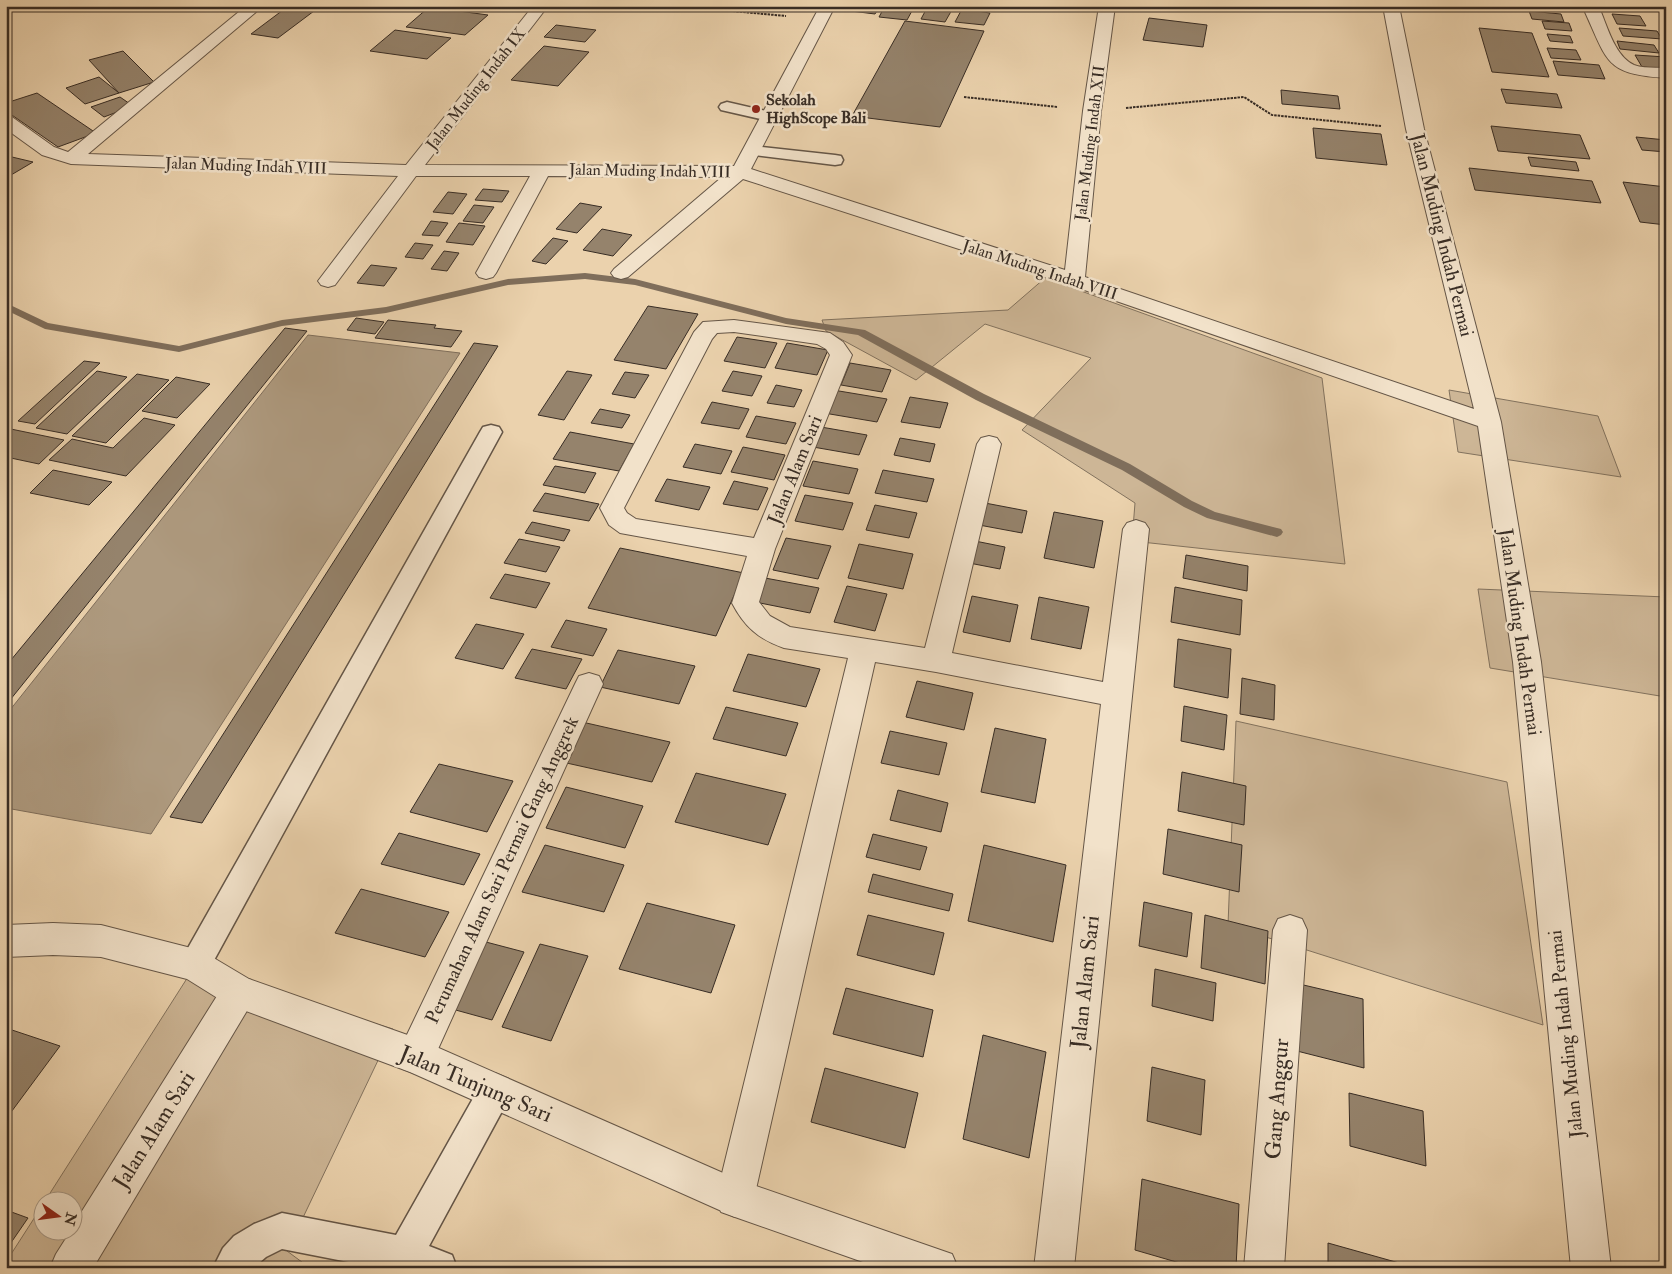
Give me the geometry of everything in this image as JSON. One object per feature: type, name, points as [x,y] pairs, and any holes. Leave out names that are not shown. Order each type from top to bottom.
[{"type":"street","points":[[72,160],[256,6]]},
{"type":"street","name":"Jalan Muding Indah IX","points":[[328,281],[411,171],[541,6]]},
{"type":"street","name":"Jalan Muding Indah XII","points":[[1074,280],[1092,111],[1108,6]]},
{"type":"street","name":"Jalan Muding Indah Permai","points":[[1391,6],[1415,129],[1489,422],[1526,662],[1591,1268]]},
{"type":"street","points":[[621,273],[740,172],[768,116],[825,12]]},
{"type":"street","points":[[1593,12],[1617,60],[1625,66],[1642,71],[1666,73]]},
{"type":"street","name":"Jalan Muding Indah VIII","points":[[6,121],[48,151],[72,160],[411,171],[740,172],[1074,280],[1489,422]]},
{"type":"street","points":[[486,273],[542,170]]},
{"type":"street","name":"Jalan Alam Sari","points":[[762,549],[628,527],[618,519],[612,508],[702,337],[711,327],[734,326],[822,338],[832,342],[838,348],[841,355],[762,549],[745,603],[752,615],[760,623],[784,636],[936,661],[1116,696]]},
{"type":"street","points":[[936,661],[989,444]]},
{"type":"street","name":"Jalan Alam Sari","points":[[1054,1268],[1136,529]]},
{"type":"street","points":[[735,1198],[864,650]]},
{"type":"street","name":"Perumahan Alam Sari Permai Gang Anggrek","points":[[416,1056],[588,684]]},
{"type":"street","name":"Gang Anggur","points":[[1264,1268],[1290,930]]},
{"type":"street","name":"Jalan Tunjung Sari","points":[[6,942],[53,939],[101,941],[195,965],[239,992],[416,1056],[735,1198],[938,1268]]},
{"type":"street","name":"Jalan Alam Sari","points":[[70,1268],[239,992]]},
{"type":"lane","points":[[727,107],[768,116]]},
{"type":"lane","points":[[752,151],[836,160]]},
{"type":"lane","points":[[195,965],[491,432]]},
{"type":"lane","points":[[400,1261],[496,1091]]},
{"type":"lane","points":[[231,1268],[246,1248],[263,1237],[282,1231],[400,1261],[439,1268]]},
{"type":"path","points":[[677,6],[825,12]]},
{"type":"path","points":[[964,97],[1092,111],[1244,97],[1272,115],[1415,129]]},
{"type":"shaded area","points":[[1045,278],[1322,378],[1345,564],[1132,541],[1135,503],[1022,430],[1091,358],[985,324],[916,380],[826,331],[822,320],[1008,310]]},
{"type":"shaded area","points":[[308,335],[460,353],[151,834],[6,808],[6,715]]},
{"type":"shaded area","points":[[1449,390],[1598,416],[1621,477],[1458,452]]},
{"type":"shaded area","points":[[1478,589],[1666,597],[1666,697],[1490,668]]},
{"type":"shaded area","points":[[1236,721],[1507,782],[1543,1025],[1228,925]]},
{"type":"shaded area","points":[[193,969],[393,1029],[287,1251],[310,1268],[6,1268],[6,1262],[32,1222],[32,1242],[82,1242],[82,1192],[51,1192]]},
{"type":"building","points":[[854,6],[880,6],[875,14],[851,11]]},
{"type":"building","points":[[885,6],[913,9],[907,20],[879,17]]},
{"type":"building","points":[[928,6],[953,8],[945,22],[921,19]]},
{"type":"building","points":[[1036,6],[1072,6],[1071,10]]},
{"type":"building","points":[[1191,6],[1224,6],[1223,11]]},
{"type":"building","points":[[287,7],[314,11],[278,38],[251,34]]},
{"type":"building","points":[[429,7],[488,15],[465,35],[406,27]]},
{"type":"building","points":[[962,9],[990,13],[984,25],[955,22]]},
{"type":"building","points":[[1529,11],[1561,14],[1564,22],[1532,19]]},
{"type":"building","points":[[1612,14],[1640,16],[1646,26],[1617,24]]},
{"type":"building","points":[[1149,18],[1207,25],[1203,47],[1143,40]]},
{"type":"building","points":[[905,21],[984,31],[940,127],[852,116]]},
{"type":"building","points":[[1542,21],[1569,23],[1572,31],[1545,29]]},
{"type":"building","points":[[556,25],[596,30],[585,42],[544,37]]},
{"type":"building","points":[[1479,28],[1532,33],[1549,77],[1492,72]]},
{"type":"building","points":[[1619,28],[1657,31],[1662,39],[1623,36]]},
{"type":"building","points":[[395,30],[451,38],[427,59],[370,51]]},
{"type":"building","points":[[1547,34],[1570,36],[1573,43],[1550,41]]},
{"type":"building","points":[[1617,41],[1654,45],[1659,53],[1620,49]]},
{"type":"building","points":[[544,46],[589,52],[558,86],[511,80]]},
{"type":"building","points":[[1547,48],[1576,50],[1581,60],[1551,58]]},
{"type":"building","points":[[123,51],[154,82],[119,93],[89,60]]},
{"type":"building","points":[[1635,55],[1666,57],[1666,69],[1642,67]]},
{"type":"building","points":[[1553,61],[1599,65],[1605,79],[1558,75]]},
{"type":"building","points":[[99,77],[119,93],[85,104],[66,88]]},
{"type":"building","points":[[1501,89],[1557,94],[1562,108],[1506,103]]},
{"type":"building","points":[[1281,90],[1338,96],[1340,109],[1282,104]]},
{"type":"building","points":[[37,93],[96,133],[58,147],[6,111],[6,103]]},
{"type":"building","points":[[120,97],[133,106],[104,117],[91,107]]},
{"type":"building","points":[[1491,126],[1580,135],[1590,159],[1498,151]]},
{"type":"building","points":[[1313,128],[1381,134],[1387,165],[1316,158]]},
{"type":"building","points":[[1636,137],[1666,140],[1666,152],[1642,150]]},
{"type":"building","points":[[12,157],[33,162],[6,178],[6,160]]},
{"type":"building","points":[[1528,157],[1576,162],[1579,171],[1531,166]]},
{"type":"building","points":[[1469,168],[1592,181],[1601,203],[1475,190]]},
{"type":"building","points":[[1623,182],[1666,187],[1666,225],[1640,222]]},
{"type":"building","points":[[483,189],[509,191],[502,202],[475,200]]},
{"type":"building","points":[[448,192],[467,194],[453,214],[433,212]]},
{"type":"building","points":[[580,203],[602,207],[577,233],[556,229]]},
{"type":"building","points":[[474,205],[494,207],[483,223],[463,221]]},
{"type":"building","points":[[431,221],[448,223],[439,236],[422,235]]},
{"type":"building","points":[[459,223],[485,226],[473,245],[446,242]]},
{"type":"building","points":[[602,229],[632,235],[613,256],[583,250]]},
{"type":"building","points":[[553,238],[568,241],[546,264],[532,261]]},
{"type":"building","points":[[415,243],[433,245],[423,259],[405,257]]},
{"type":"building","points":[[444,251],[459,253],[447,271],[431,269]]},
{"type":"building","points":[[371,265],[397,268],[384,286],[357,283]]},
{"type":"building","points":[[648,306],[698,314],[666,369],[614,360]]},
{"type":"building","points":[[356,318],[384,322],[375,334],[347,330]]},
{"type":"building","points":[[388,320],[436,325],[434,328],[462,331],[451,347],[375,338]]},
{"type":"building","points":[[285,328],[307,331],[6,705],[6,666]]},
{"type":"building","points":[[737,337],[777,343],[765,368],[724,361]]},
{"type":"building","points":[[474,343],[498,346],[202,823],[170,817]]},
{"type":"building","points":[[787,343],[828,350],[817,375],[775,368]]},
{"type":"building","points":[[84,361],[100,363],[35,424],[18,421]]},
{"type":"building","points":[[850,363],[891,370],[882,392],[841,385]]},
{"type":"building","points":[[97,371],[127,377],[67,434],[36,428]]},
{"type":"building","points":[[567,371],[592,375],[564,420],[538,415]]},
{"type":"building","points":[[733,371],[762,376],[752,396],[722,391]]},
{"type":"building","points":[[625,372],[649,375],[635,398],[612,394]]},
{"type":"building","points":[[137,374],[169,380],[106,443],[72,436]]},
{"type":"building","points":[[176,377],[210,384],[177,418],[142,411]]},
{"type":"building","points":[[776,385],[802,390],[794,407],[767,403]]},
{"type":"building","points":[[833,390],[887,399],[877,422],[824,413]]},
{"type":"building","points":[[910,397],[948,403],[940,428],[901,422]]},
{"type":"building","points":[[712,402],[749,409],[739,429],[701,423]]},
{"type":"building","points":[[600,409],[630,415],[622,428],[591,423]]},
{"type":"building","points":[[756,416],[796,423],[786,444],[746,437]]},
{"type":"building","points":[[144,418],[175,425],[126,476],[49,460],[72,439],[113,448]]},
{"type":"building","points":[[821,427],[867,435],[859,455],[813,447]]},
{"type":"building","points":[[6,428],[64,440],[39,464],[6,457]]},
{"type":"building","points":[[570,432],[634,444],[619,471],[553,459]]},
{"type":"building","points":[[900,438],[935,444],[930,462],[894,455]]},
{"type":"building","points":[[695,444],[732,451],[721,474],[683,467]]},
{"type":"building","points":[[743,447],[785,455],[774,480],[731,472]]},
{"type":"building","points":[[813,461],[858,469],[849,494],[803,486]]},
{"type":"building","points":[[555,466],[596,473],[585,493],[543,485]]},
{"type":"building","points":[[53,470],[112,482],[89,505],[30,493]]},
{"type":"building","points":[[883,470],[934,479],[927,502],[875,493]]},
{"type":"building","points":[[667,479],[710,487],[699,510],[655,501]]},
{"type":"building","points":[[734,481],[768,488],[758,510],[723,504]]},
{"type":"building","points":[[545,493],[599,504],[589,521],[533,511]]},
{"type":"building","points":[[805,495],[853,503],[843,530],[795,521]]},
{"type":"building","points":[[985,503],[1027,511],[1022,533],[979,525]]},
{"type":"building","points":[[875,505],[917,513],[909,538],[866,530]]},
{"type":"building","points":[[1054,512],[1103,521],[1094,568],[1044,558]]},
{"type":"building","points":[[532,522],[570,530],[564,541],[525,533]]},
{"type":"building","points":[[786,538],[831,546],[818,579],[773,570]]},
{"type":"building","points":[[519,539],[560,547],[546,572],[504,563]]},
{"type":"building","points":[[970,540],[1005,547],[1000,569],[964,562]]},
{"type":"building","points":[[859,544],[913,554],[903,589],[848,578]]},
{"type":"building","points":[[620,548],[744,573],[716,636],[588,608]]},
{"type":"building","points":[[1186,555],[1248,566],[1247,591],[1183,578]]},
{"type":"building","points":[[505,574],[550,583],[536,608],[490,598]]},
{"type":"building","points":[[765,578],[819,588],[810,613],[755,602]]},
{"type":"building","points":[[847,586],[887,594],[875,631],[834,622]]},
{"type":"building","points":[[1175,587],[1242,600],[1240,635],[1171,622]]},
{"type":"building","points":[[972,596],[1018,605],[1010,642],[963,632]]},
{"type":"building","points":[[1039,597],[1089,607],[1081,649],[1031,639]]},
{"type":"building","points":[[566,620],[607,629],[593,656],[551,647]]},
{"type":"building","points":[[476,624],[524,634],[503,669],[455,658]]},
{"type":"building","points":[[1178,639],[1231,649],[1228,698],[1174,687]]},
{"type":"building","points":[[532,649],[582,659],[566,689],[515,678]]},
{"type":"building","points":[[618,650],[695,666],[679,704],[600,687]]},
{"type":"building","points":[[748,654],[820,669],[806,707],[733,691]]},
{"type":"building","points":[[1242,678],[1275,685],[1274,720],[1240,714]]},
{"type":"building","points":[[917,681],[973,693],[964,730],[906,717]]},
{"type":"building","points":[[1184,706],[1227,715],[1224,750],[1181,741]]},
{"type":"building","points":[[726,707],[798,723],[786,756],[713,739]]},
{"type":"building","points":[[582,722],[670,742],[652,782],[562,762]]},
{"type":"building","points":[[995,728],[1046,739],[1035,803],[981,792]]},
{"type":"building","points":[[890,731],[947,743],[939,775],[881,763]]},
{"type":"building","points":[[439,764],[513,781],[487,832],[410,812]]},
{"type":"building","points":[[1182,772],[1246,786],[1244,825],[1178,811]]},
{"type":"building","points":[[696,773],[786,794],[768,845],[675,822]]},
{"type":"building","points":[[566,787],[643,806],[625,848],[546,828]]},
{"type":"building","points":[[898,790],[948,803],[941,832],[890,820]]},
{"type":"building","points":[[1168,829],[1242,845],[1239,892],[1163,874]]},
{"type":"building","points":[[399,833],[480,854],[464,885],[381,864]]},
{"type":"building","points":[[873,834],[927,847],[920,870],[866,857]]},
{"type":"building","points":[[545,845],[624,865],[604,912],[522,892]]},
{"type":"building","points":[[984,845],[1066,865],[1053,942],[968,921]]},
{"type":"building","points":[[873,874],[953,894],[949,911],[868,892]]},
{"type":"building","points":[[361,889],[449,912],[425,957],[335,933]]},
{"type":"building","points":[[1144,902],[1192,913],[1187,957],[1139,946]]},
{"type":"building","points":[[647,903],[735,925],[711,993],[619,969]]},
{"type":"building","points":[[868,915],[944,933],[934,975],[857,955]]},
{"type":"building","points":[[1205,915],[1268,931],[1265,984],[1201,968]]},
{"type":"building","points":[[486,942],[524,952],[492,1020],[452,1009]]},
{"type":"building","points":[[540,944],[588,956],[551,1041],[502,1027]]},
{"type":"building","points":[[1155,969],[1216,983],[1213,1021],[1152,1006]]},
{"type":"building","points":[[1295,983],[1363,999],[1364,1068],[1293,1050]]},
{"type":"building","points":[[846,988],[933,1010],[923,1057],[833,1034]]},
{"type":"building","points":[[6,1028],[60,1046],[6,1119]]},
{"type":"building","points":[[983,1035],[1046,1052],[1029,1158],[963,1139]]},
{"type":"building","points":[[1152,1067],[1205,1080],[1201,1135],[1147,1121]]},
{"type":"building","points":[[825,1068],[918,1093],[905,1148],[811,1122]]},
{"type":"building","points":[[1349,1093],[1423,1111],[1426,1166],[1350,1146]]},
{"type":"building","points":[[1142,1179],[1239,1204],[1236,1268],[1197,1268],[1135,1250]]},
{"type":"building","points":[[6,1210],[28,1218],[6,1250]]},
{"type":"building","points":[[1328,1243],[1417,1268],[1328,1268]]},
{"type":"waterway","points":[[6,306],[45,326],[179,349],[282,323],[386,310],[508,282],[585,276],[635,282],[786,321],[861,332],[980,397],[1126,467],[1188,504],[1211,515],[1277,532]]},
{"type":"place","name":"Sekolah HighScope Bali","points":[[756,109]]}]
